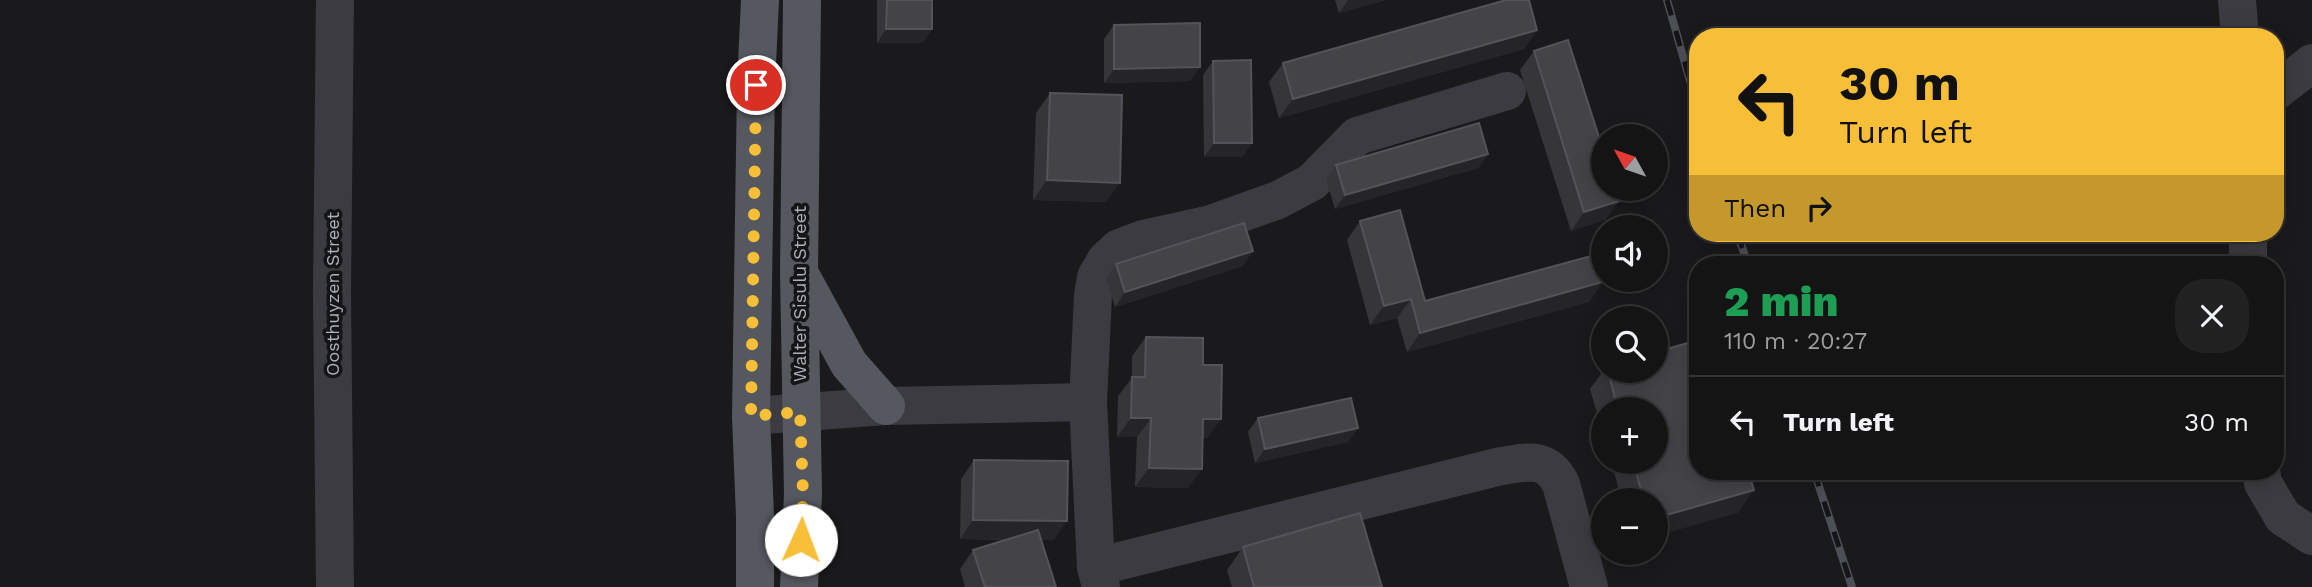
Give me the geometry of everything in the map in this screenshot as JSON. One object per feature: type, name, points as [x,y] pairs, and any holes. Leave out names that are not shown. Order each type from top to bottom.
[{"type":"main road","points":[[755,587],[751,416],[756,85],[760,0]]},
{"type":"main road","name":"Walter Sisulu Street","points":[[799,587],[803,494],[799,273],[802,0]]},
{"type":"main road","points":[[799,273],[849,364],[886,406]]},
{"type":"street","name":"Oosthuyzen Street","points":[[335,0],[332,292],[335,587]]},
{"type":"street","points":[[2237,0],[2239,28]]},
{"type":"street","points":[[2284,85],[2312,63]]},
{"type":"street","points":[[1507,91],[1357,136],[1312,182],[1279,200],[1211,224],[1143,239],[1119,248],[1106,260],[1096,277],[1093,295],[1088,402],[1098,577],[1501,466],[1536,463],[1555,471],[1561,484],[1589,587]]},
{"type":"street","points":[[751,416],[886,406],[1088,402]]},
{"type":"street","points":[[2262,480],[2297,526]]},
{"type":"building","points":[[887,0],[932,0],[932,29],[886,29]]},
{"type":"building","points":[[1506,0],[1529,0],[1537,30],[1293,99],[1283,63]]},
{"type":"building","points":[[1200,23],[1200,67],[1114,69],[1114,25]]},
{"type":"building","points":[[1568,40],[1595,124],[1591,124],[1591,201],[1619,201],[1584,212],[1534,51]]},
{"type":"building","points":[[1251,60],[1252,143],[1214,143],[1213,61]]},
{"type":"building","points":[[1050,93],[1122,95],[1120,183],[1047,180]]},
{"type":"building","points":[[1479,123],[1488,154],[1345,195],[1336,165]]},
{"type":"building","points":[[1400,210],[1425,301],[1591,256],[1591,285],[1420,333],[1411,299],[1384,306],[1360,221]]},
{"type":"building","points":[[1244,223],[1253,251],[1125,292],[1116,264]]},
{"type":"building","points":[[1146,337],[1203,338],[1203,365],[1222,365],[1221,419],[1203,419],[1202,469],[1149,468],[1151,418],[1131,418],[1132,377],[1145,377]]},
{"type":"building","points":[[1689,343],[1689,480],[1751,480],[1754,490],[1668,515],[1668,488],[1641,488],[1636,474],[1668,474],[1668,397],[1615,397],[1611,383],[1668,383],[1668,349]]},
{"type":"building","points":[[1351,398],[1358,428],[1265,449],[1258,418]]},
{"type":"building","points":[[974,460],[1068,461],[1067,521],[973,520]]},
{"type":"building","points":[[1360,513],[1382,587],[1254,587],[1243,547]]},
{"type":"building","points":[[1038,530],[1056,587],[985,587],[973,550]]},
{"type":"railway","points":[[1667,0],[1689,77]]},
{"type":"railway","points":[[1740,242],[1745,256]]},
{"type":"railway","points":[[1817,480],[1852,587]]},
{"type":"route","points":[[756,85],[751,416],[800,412],[803,494],[801,540]]}]
